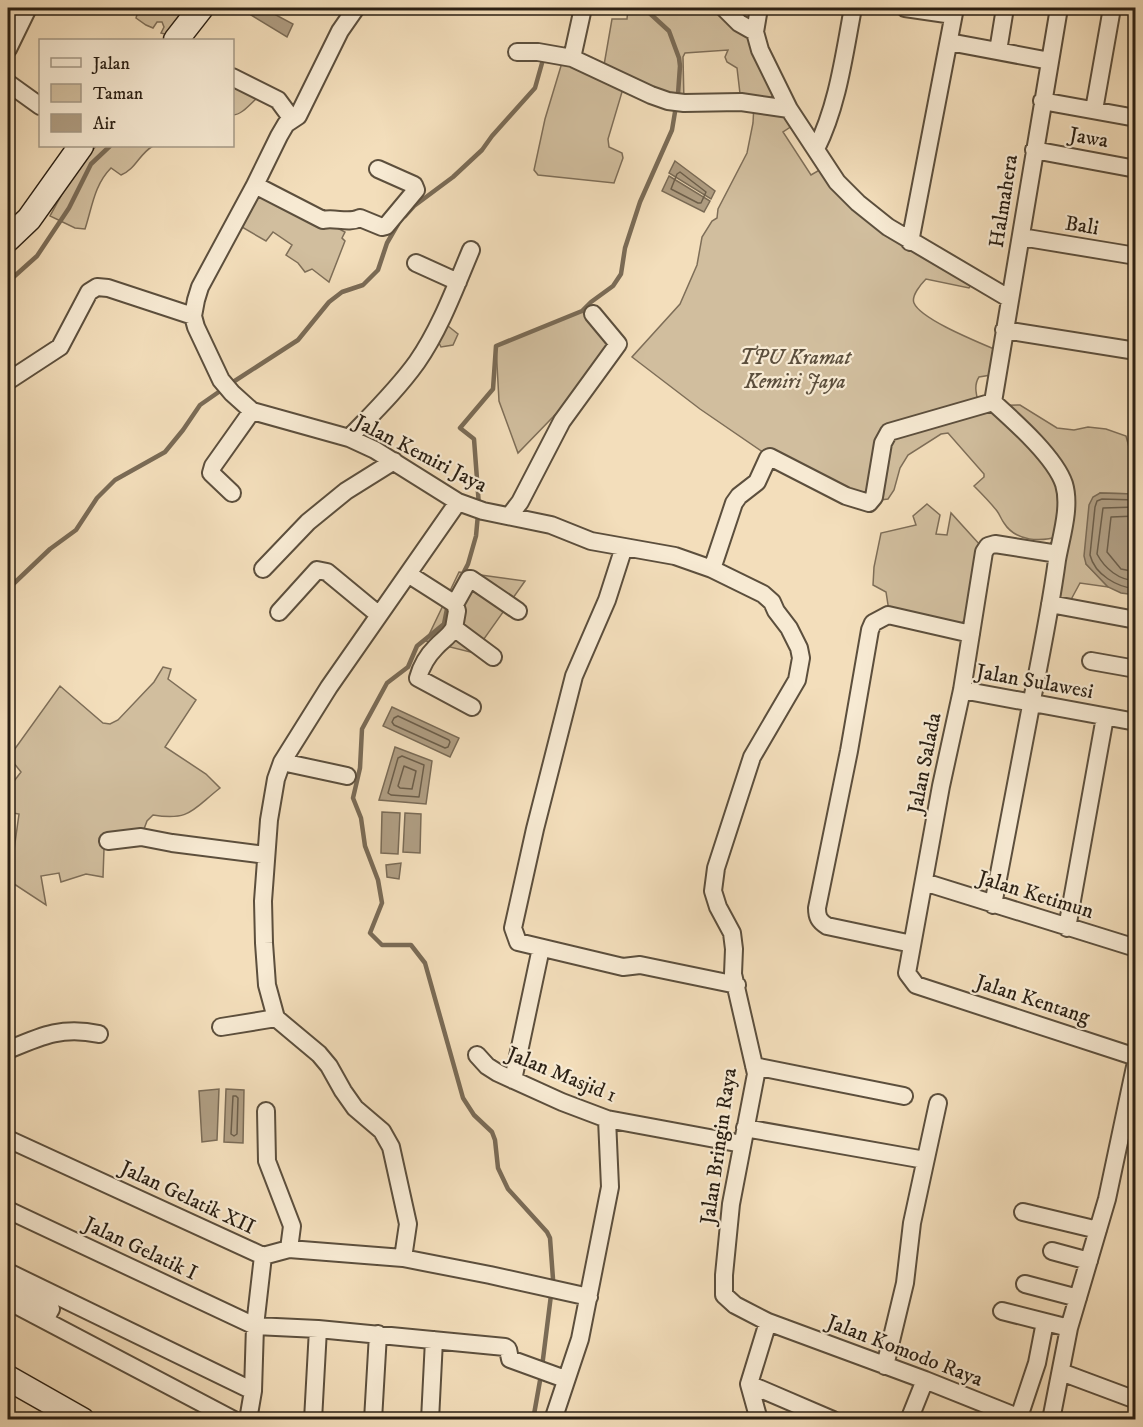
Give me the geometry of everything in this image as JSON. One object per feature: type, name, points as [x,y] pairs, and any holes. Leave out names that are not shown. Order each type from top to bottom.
[{"type":"main road","points":[[177,39],[201,8]]},
{"type":"main road","points":[[8,239],[30,219],[78,147]]},
{"type":"main road","points":[[10,1385],[82,1419]]},
{"type":"street","points":[[8,49],[27,8]]},
{"type":"street","points":[[8,381],[60,346],[88,292],[92,289],[108,288],[193,316],[200,287],[279,136],[292,119],[298,116],[340,31],[356,8]]},
{"type":"street","points":[[572,57],[583,8]]},
{"type":"street","points":[[724,8],[739,23],[755,32]]},
{"type":"street","points":[[759,8],[755,32],[760,50],[789,109],[837,182],[879,220],[910,242],[1010,298]]},
{"type":"street","points":[[816,148],[824,132],[834,98],[853,8]]},
{"type":"street","points":[[905,8],[954,11],[910,242]]},
{"type":"street","points":[[998,51],[1005,8]]},
{"type":"street","name":"Halmahera","points":[[993,402],[1059,8]]},
{"type":"street","points":[[1094,110],[1112,8]]},
{"type":"street","points":[[949,42],[1050,61]]},
{"type":"street","points":[[517,52],[572,57],[651,95],[676,102],[741,102],[789,109]]},
{"type":"street","points":[[234,78],[278,100],[292,119]]},
{"type":"street","points":[[8,83],[39,107]]},
{"type":"street","points":[[1042,101],[1136,118]]},
{"type":"street","name":"Jawa","points":[[1034,150],[1136,169]]},
{"type":"street","points":[[255,185],[323,220],[330,218],[353,221],[360,218],[382,227],[386,226],[416,190],[414,185],[378,169]]},
{"type":"street","name":"Bali","points":[[1021,237],[1136,256]]},
{"type":"street","points":[[349,438],[393,392],[429,343],[471,250]]},
{"type":"street","points":[[416,263],[458,282]]},
{"type":"street","points":[[515,511],[562,421],[618,344],[593,314]]},
{"type":"street","name":"Jalan Kemiri Jaya","points":[[193,316],[221,380],[252,411],[349,438],[394,461],[458,502],[479,509],[515,511],[591,541],[624,547]]},
{"type":"street","points":[[1004,330],[1136,351]]},
{"type":"street","points":[[712,569],[734,503],[757,482],[770,457],[846,496],[869,503],[874,497],[884,443],[890,432],[993,402],[1017,423],[1044,453],[1064,483],[1065,507],[1050,604],[993,905]]},
{"type":"street","points":[[232,493],[211,473],[213,466],[252,411]]},
{"type":"street","points":[[263,568],[308,522],[345,491],[394,461]]},
{"type":"street","points":[[403,1258],[407,1216],[387,1138],[376,1125],[355,1108],[319,1054],[276,1018],[267,985],[263,901],[266,855],[276,779],[282,762],[328,687],[458,502]]},
{"type":"street","name":"Jalan Salada","points":[[916,984],[907,973],[941,786],[962,690],[986,549],[995,544],[1058,554]]},
{"type":"street","points":[[624,547],[607,600],[574,676],[535,829],[513,928],[518,942],[541,948],[623,967],[640,965],[737,985]]},
{"type":"street","name":"Jalan Bringin Raya","points":[[624,547],[675,556],[712,569],[763,594],[772,602],[785,622],[799,648],[801,658],[797,680],[752,757],[716,868],[713,891],[720,912],[729,924],[732,933],[733,974],[756,1074],[731,1204],[723,1287]]},
{"type":"street","points":[[279,612],[317,570],[321,570],[327,572],[379,615]]},
{"type":"street","points":[[408,574],[450,601],[457,610],[454,628],[450,635],[435,647],[424,663],[418,678],[472,707]]},
{"type":"street","points":[[450,601],[471,579],[518,611]]},
{"type":"street","points":[[1050,604],[1136,620]]},
{"type":"street","points":[[912,944],[827,926],[817,916],[817,908],[873,623],[888,615],[971,634]]},
{"type":"street","points":[[454,628],[494,657]]},
{"type":"street","points":[[1091,661],[1136,669]]},
{"type":"street","name":"Jalan Sulawesi","points":[[962,690],[1136,723]]},
{"type":"street","points":[[1067,928],[1105,717]]},
{"type":"street","points":[[282,762],[347,776]]},
{"type":"street","points":[[108,841],[141,837],[266,855]]},
{"type":"street","name":"Jalan Ketimun","points":[[924,882],[1067,928],[1135,945]]},
{"type":"street","points":[[513,1080],[541,948]]},
{"type":"street","name":"Jalan Kentang","points":[[916,984],[1136,1057]]},
{"type":"street","points":[[221,1027],[276,1018]]},
{"type":"street","points":[[8,1050],[73,1029],[99,1034]]},
{"type":"street","name":"Jalan Masjid 1","points":[[477,1055],[492,1070],[571,1106],[607,1119],[925,1160]]},
{"type":"street","points":[[1051,1419],[1070,1328],[1116,1160],[1125,1106],[1136,1062]]},
{"type":"street","points":[[754,1066],[904,1096]]},
{"type":"street","points":[[885,1366],[905,1283],[912,1223],[938,1102]]},
{"type":"street","points":[[266,1111],[267,1161],[292,1226],[289,1249]]},
{"type":"street","points":[[553,1419],[580,1340],[610,1187],[607,1119]]},
{"type":"street","name":"Jalan Gelatik XII","points":[[8,1139],[263,1256],[289,1249],[403,1258],[589,1297]]},
{"type":"street","name":"Jalan Gelatik I","points":[[8,1210],[255,1326]]},
{"type":"street","points":[[1023,1212],[1098,1230]]},
{"type":"street","points":[[1052,1251],[1089,1261]]},
{"type":"street","points":[[248,1419],[253,1391],[255,1326],[263,1256]]},
{"type":"street","points":[[8,1272],[253,1391]]},
{"type":"street","points":[[1025,1284],[1078,1298]]},
{"type":"street","name":"Jalan Komodo Raya","points":[[723,1287],[724,1295],[735,1305],[768,1322],[1022,1418]]},
{"type":"street","points":[[8,1288],[51,1309],[45,1320]]},
{"type":"street","points":[[8,1301],[234,1419]]},
{"type":"street","points":[[1002,1311],[1070,1328]]},
{"type":"street","points":[[759,1419],[749,1384],[768,1322]]},
{"type":"street","points":[[1022,1418],[1037,1364],[1045,1322]]},
{"type":"street","points":[[255,1326],[378,1334],[505,1347],[508,1349],[510,1359],[565,1379]]},
{"type":"street","points":[[313,1419],[318,1329]]},
{"type":"street","points":[[373,1419],[378,1334]]},
{"type":"street","points":[[430,1419],[434,1340]]},
{"type":"street","points":[[1061,1372],[1136,1400]]},
{"type":"street","points":[[909,1419],[925,1380]]},
{"type":"street","points":[[749,1384],[833,1419]]},
{"type":"green space","points":[[139,8],[190,8],[168,35],[161,33],[164,27],[162,22],[157,22],[153,28],[136,18]]},
{"type":"green space","name":"TPU Kramat Kemiri Jaya","points":[[628,8],[759,8],[756,20],[795,124],[783,132],[811,175],[823,168],[837,182],[974,281],[969,288],[926,279],[917,290],[913,300],[919,310],[928,317],[1001,352],[997,374],[979,377],[977,380],[976,391],[979,406],[1020,405],[1057,428],[1106,429],[1126,436],[1129,447],[1135,453],[1135,494],[1100,493],[1086,564],[1108,587],[1080,583],[1067,607],[1050,604],[1060,536],[1029,539],[1009,529],[998,512],[974,486],[984,477],[984,474],[948,433],[941,434],[908,455],[900,468],[894,490],[888,499],[872,501],[770,457],[700,409],[632,357],[680,304],[697,265],[702,237],[712,221],[717,218],[718,209],[747,153],[754,104],[741,102],[737,68],[727,62],[725,57],[728,50],[685,53],[683,57],[684,103],[622,81],[622,92],[608,139],[609,147],[622,153],[623,158],[614,183],[538,175],[534,170],[545,119],[564,56],[603,71],[612,19],[627,19]]},
{"type":"green space","points":[[234,78],[263,93],[234,115]]},
{"type":"green space","points":[[95,147],[152,147],[121,175],[111,168],[105,175],[97,189],[85,229],[75,228],[50,216],[72,176]]},
{"type":"green space","points":[[255,185],[345,232],[342,238],[345,241],[329,282],[312,269],[305,272],[298,263],[286,255],[292,245],[273,232],[266,241],[235,223]]},
{"type":"green space","points":[[582,311],[615,353],[518,453],[499,401],[496,346]]},
{"type":"green space","points":[[448,326],[458,334],[453,345],[441,347],[437,339]]},
{"type":"green space","points":[[927,504],[940,515],[936,534],[947,535],[951,513],[981,546],[975,609],[959,626],[889,611],[886,592],[873,585],[881,533],[916,525],[913,516]]},
{"type":"green space","points":[[459,572],[525,581],[474,653],[426,641]]},
{"type":"green space","points":[[163,667],[171,669],[168,679],[196,700],[165,747],[206,774],[220,788],[196,808],[183,815],[153,815],[147,821],[141,837],[108,841],[104,849],[103,877],[86,874],[61,882],[59,873],[41,876],[46,905],[8,880],[8,849],[14,850],[19,814],[8,812],[8,789],[21,772],[9,757],[60,686],[103,723],[110,724],[118,720],[154,682]]},
{"type":"water","points":[[255,8],[263,8],[293,24],[287,37],[251,15]]},
{"type":"water","points":[[675,161],[715,191],[711,199],[669,173]]},
{"type":"water","points":[[669,176],[710,201],[704,212],[662,191]]},
{"type":"water","points":[[1100,493],[1135,494],[1135,595],[1121,593],[1108,587],[1086,564],[1084,556],[1089,505],[1093,497]]},
{"type":"water","points":[[392,707],[459,738],[450,757],[383,726]]},
{"type":"water","points":[[395,747],[432,761],[426,804],[379,800]]},
{"type":"water","points":[[382,812],[400,813],[398,854],[381,853]]},
{"type":"water","points":[[405,813],[421,814],[420,853],[403,852]]},
{"type":"water","points":[[401,863],[399,879],[387,877],[386,865]]},
{"type":"water","points":[[219,1089],[217,1140],[202,1142],[199,1091]]},
{"type":"water","points":[[226,1089],[244,1090],[243,1143],[224,1142]]},
{"type":"waterway","points":[[479,506],[474,439],[460,428],[493,389],[496,346],[582,311],[613,286],[621,274],[625,248],[640,202],[672,130],[678,94],[679,58],[669,31],[644,8]]},
{"type":"waterway","points":[[405,216],[482,150],[535,88],[544,56]]},
{"type":"waterway","points":[[8,282],[37,256],[69,208],[91,164],[109,147]]},
{"type":"waterway","points":[[230,384],[298,340],[329,302],[342,292],[363,285],[378,270],[387,243],[398,224]]},
{"type":"waterway","points":[[8,589],[50,549],[76,530],[97,498],[115,480],[165,452],[200,405],[223,389]]},
{"type":"waterway","points":[[451,597],[468,564],[476,536],[478,514]]},
{"type":"waterway","points":[[448,604],[444,624],[417,646],[408,667],[387,683],[362,729],[360,768],[353,798],[361,818],[365,846],[378,880],[382,903],[370,933],[382,945],[411,945],[425,963],[463,1098],[474,1115],[492,1132],[498,1168],[508,1189],[550,1238],[553,1279],[542,1367]]},
{"type":"waterway","points":[[533,1420],[541,1375]]}]
